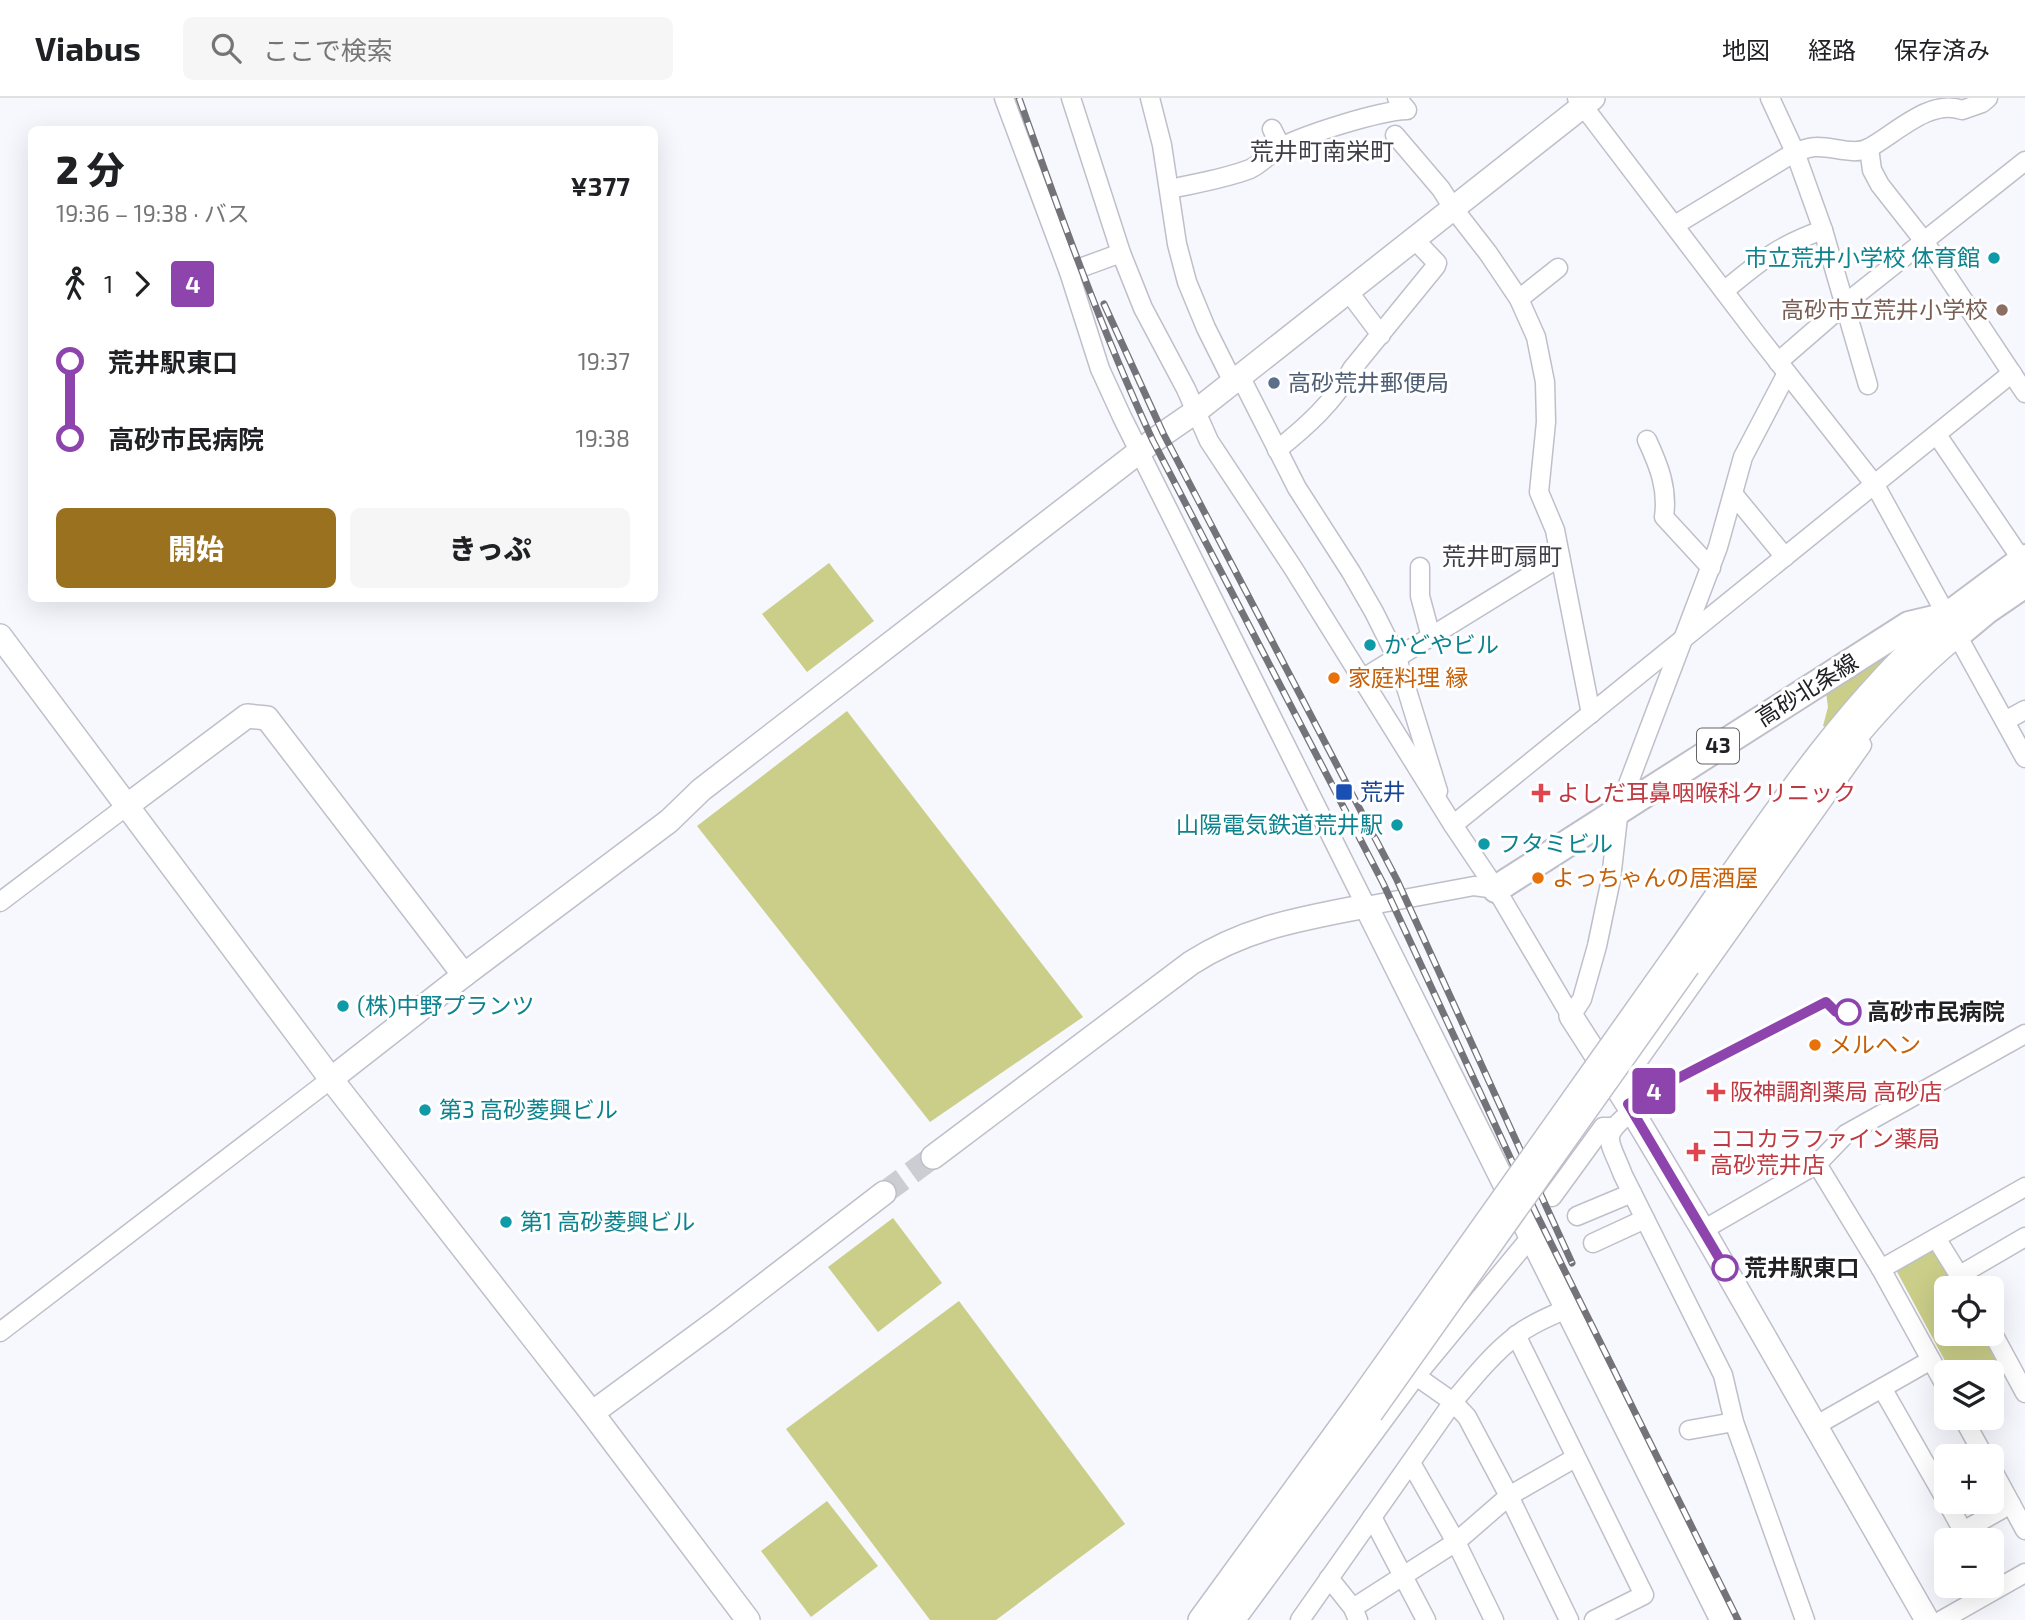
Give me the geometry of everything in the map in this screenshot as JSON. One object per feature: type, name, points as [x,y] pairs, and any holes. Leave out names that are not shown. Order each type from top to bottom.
[{"type":"main road","name":"高砂北条線","points":[[1496,889],[1909,625],[1952,625],[2024,567]]},
{"type":"street","points":[[1004,98],[1069,272],[1100,369],[1717,1618]]},
{"type":"street","points":[[1071,98],[1121,253],[1143,309],[1186,389],[1209,441],[1293,568],[1453,825],[1496,889],[1571,1016],[1632,1111],[1927,1620]]},
{"type":"street","points":[[1150,98],[1170,189],[1177,244],[1206,328],[1278,450],[1297,488],[1368,602],[1397,658],[1434,771],[1442,807]]},
{"type":"street","points":[[1170,189],[1252,168],[1280,147],[1356,121],[1407,110],[1397,98]]},
{"type":"street","points":[[1770,98],[1795,152],[1822,230],[1846,303],[1868,385]]},
{"type":"street","points":[[1675,225],[1795,152],[1813,147],[1849,151],[1869,148],[1907,118],[1926,109],[1954,104],[1962,110],[1988,98]]},
{"type":"street","points":[[0,1332],[669,821],[701,790],[1163,433],[1195,412],[1585,101],[1724,291],[1875,485],[2025,758]]},
{"type":"street","points":[[1272,129],[1280,147]]},
{"type":"street","points":[[1395,135],[1441,189],[1452,208],[1488,253],[1519,299],[1536,337],[1545,382],[1546,422],[1539,492],[1555,530],[1591,714]]},
{"type":"street","points":[[1869,148],[1872,170],[1880,185],[1924,241],[2025,393]]},
{"type":"street","points":[[1571,1016],[1582,999],[1597,946],[1611,878],[1619,808],[1711,568],[1743,457],[1783,368],[1846,303],[2025,160]]},
{"type":"street","points":[[1724,291],[1781,247],[1822,230]]},
{"type":"street","points":[[1278,450],[1308,426],[1436,266],[1437,263],[1414,239]]},
{"type":"street","points":[[1069,272],[1121,253]]},
{"type":"street","points":[[1519,299],[1558,268]]},
{"type":"street","points":[[1348,291],[1381,335]]},
{"type":"street","points":[[1453,825],[2012,373]]},
{"type":"street","points":[[1937,435],[2024,567]]},
{"type":"street","points":[[1647,440],[1662,473],[1667,497],[1664,517],[1711,568]]},
{"type":"street","points":[[1734,495],[1784,557]]},
{"type":"street","points":[[1362,679],[1560,557]]},
{"type":"street","points":[[1420,567],[1420,596],[1431,637]]},
{"type":"street","points":[[1681,961],[1824,775],[1935,652],[1952,625]]},
{"type":"street","points":[[1222,1620],[1364,1408],[1681,961],[1808,768],[1861,702],[1896,664],[1952,625]]},
{"type":"street","points":[[0,636],[331,1079],[592,1413],[748,1620]]},
{"type":"street","points":[[2005,721],[2025,710]]},
{"type":"street","points":[[0,902],[247,716],[267,718],[464,975]]},
{"type":"street","points":[[1618,1089],[1862,744],[1875,716]]},
{"type":"street","points":[[933,1157],[1191,962],[1216,947],[1273,925],[1404,897],[1474,887],[1496,889]]},
{"type":"street","points":[[1703,1230],[1817,1164],[1846,1134],[2025,1034]]},
{"type":"street","points":[[1632,1111],[1613,1127],[1610,1140],[1632,1193],[1723,1375],[1734,1422],[1805,1620]]},
{"type":"street","points":[[1552,1197],[1603,1127],[1613,1127]]},
{"type":"street","points":[[1817,1164],[1881,1269],[1934,1365]]},
{"type":"street","points":[[1881,1269],[2025,1187]]},
{"type":"street","points":[[592,1413],[884,1193]]},
{"type":"street","points":[[1577,1216],[1632,1193]]},
{"type":"street","points":[[1593,1243],[1645,1219]]},
{"type":"street","points":[[1236,1620],[1416,1376],[1530,1238]]},
{"type":"street","points":[[1936,1238],[1959,1276]]},
{"type":"street","points":[[1972,1276],[2023,1242]]},
{"type":"street","points":[[1300,1620],[1453,1402],[1480,1370],[1516,1335],[1566,1309]]},
{"type":"street","points":[[1516,1335],[1644,1595],[1594,1620]]},
{"type":"street","points":[[2000,1346],[2025,1393]]},
{"type":"street","points":[[1815,1426],[1931,1360]]},
{"type":"street","points":[[1416,1376],[1453,1402],[1467,1417],[1569,1620]]},
{"type":"street","points":[[1882,1388],[1934,1480]]},
{"type":"street","points":[[1200,1620],[1364,1408]]},
{"type":"street","points":[[1688,1427],[1734,1422]]},
{"type":"street","points":[[1329,1578],[1355,1614],[1404,1576],[1455,1542],[1509,1496],[1575,1458]]},
{"type":"street","points":[[1410,1463],[1455,1542],[1494,1620]]},
{"type":"street","points":[[2004,1491],[2025,1530]]},
{"type":"street","points":[[2004,1508],[2011,1504]]},
{"type":"street","points":[[1954,1514],[1964,1531],[1994,1514]]},
{"type":"street","points":[[1371,1517],[1426,1620]]},
{"type":"street","points":[[1942,1620],[2025,1573]]},
{"type":"green space","points":[[829,563],[874,621],[807,672],[762,614]]},
{"type":"green space","points":[[1895,648],[1828,727],[1823,726],[1828,707],[1826,692]]},
{"type":"green space","points":[[847,711],[1083,1017],[930,1122],[697,826]]},
{"type":"green space","points":[[893,1218],[942,1283],[878,1332],[828,1267]]},
{"type":"green space","points":[[1935,1249],[1950,1276],[1934,1276],[1934,1340],[1896,1270]]},
{"type":"green space","points":[[959,1301],[1125,1524],[996,1620],[930,1620],[786,1429]]},
{"type":"green space","points":[[1937,1346],[1988,1346],[1996,1360],[1945,1360]]},
{"type":"green space","points":[[827,1501],[878,1566],[811,1617],[761,1551]]},
{"type":"tunnel","points":[[884,1193],[933,1157]]},
{"type":"railway","points":[[1019,98],[1099,314],[1153,441],[1383,883],[1535,1211],[1738,1620]]},
{"type":"railway","points":[[1104,304],[1163,433],[1397,880],[1572,1263]]},
{"type":"bus line","name":"4","points":[[1725,1268],[1628,1104],[1826,1002],[1836,1012],[1848,1012]]},
{"type":"place","name":"市立荒井小学校 体育館","points":[[1994,258]]},
{"type":"place","name":"高砂市立荒井小学校","points":[[2002,310]]},
{"type":"place","name":"高砂荒井郵便局","points":[[1274,383]]},
{"type":"place","name":"かどやビル","points":[[1370,645]]},
{"type":"place","name":"家庭料理 縁","points":[[1334,678]]},
{"type":"place","name":"荒井","points":[[1344,792]]},
{"type":"place","name":"よしだ耳鼻咽喉科クリニック","points":[[1541,793]]},
{"type":"place","name":"山陽電気鉄道荒井駅","points":[[1397,825]]},
{"type":"place","name":"フタミビル","points":[[1484,844]]},
{"type":"place","name":"よっちゃんの居酒屋","points":[[1538,878]]},
{"type":"place","name":"(株)中野プランツ","points":[[343,1006]]},
{"type":"place","name":"高砂市民病院","points":[[1848,1012]]},
{"type":"place","name":"メルヘン","points":[[1815,1045]]},
{"type":"place","name":"阪神調剤薬局 高砂店","points":[[1716,1092]]},
{"type":"place","name":"第3 高砂菱興ビル","points":[[425,1110]]},
{"type":"place","name":"ココカラファイン薬局 高砂荒井店","points":[[1696,1152]]},
{"type":"place","name":"第1 高砂菱興ビル","points":[[506,1222]]},
{"type":"place","name":"荒井駅東口","points":[[1725,1268]]},
{"type":"district","name":"荒井町南栄町","points":[[1322,152]]},
{"type":"district","name":"荒井町扇町","points":[[1502,557]]}]
